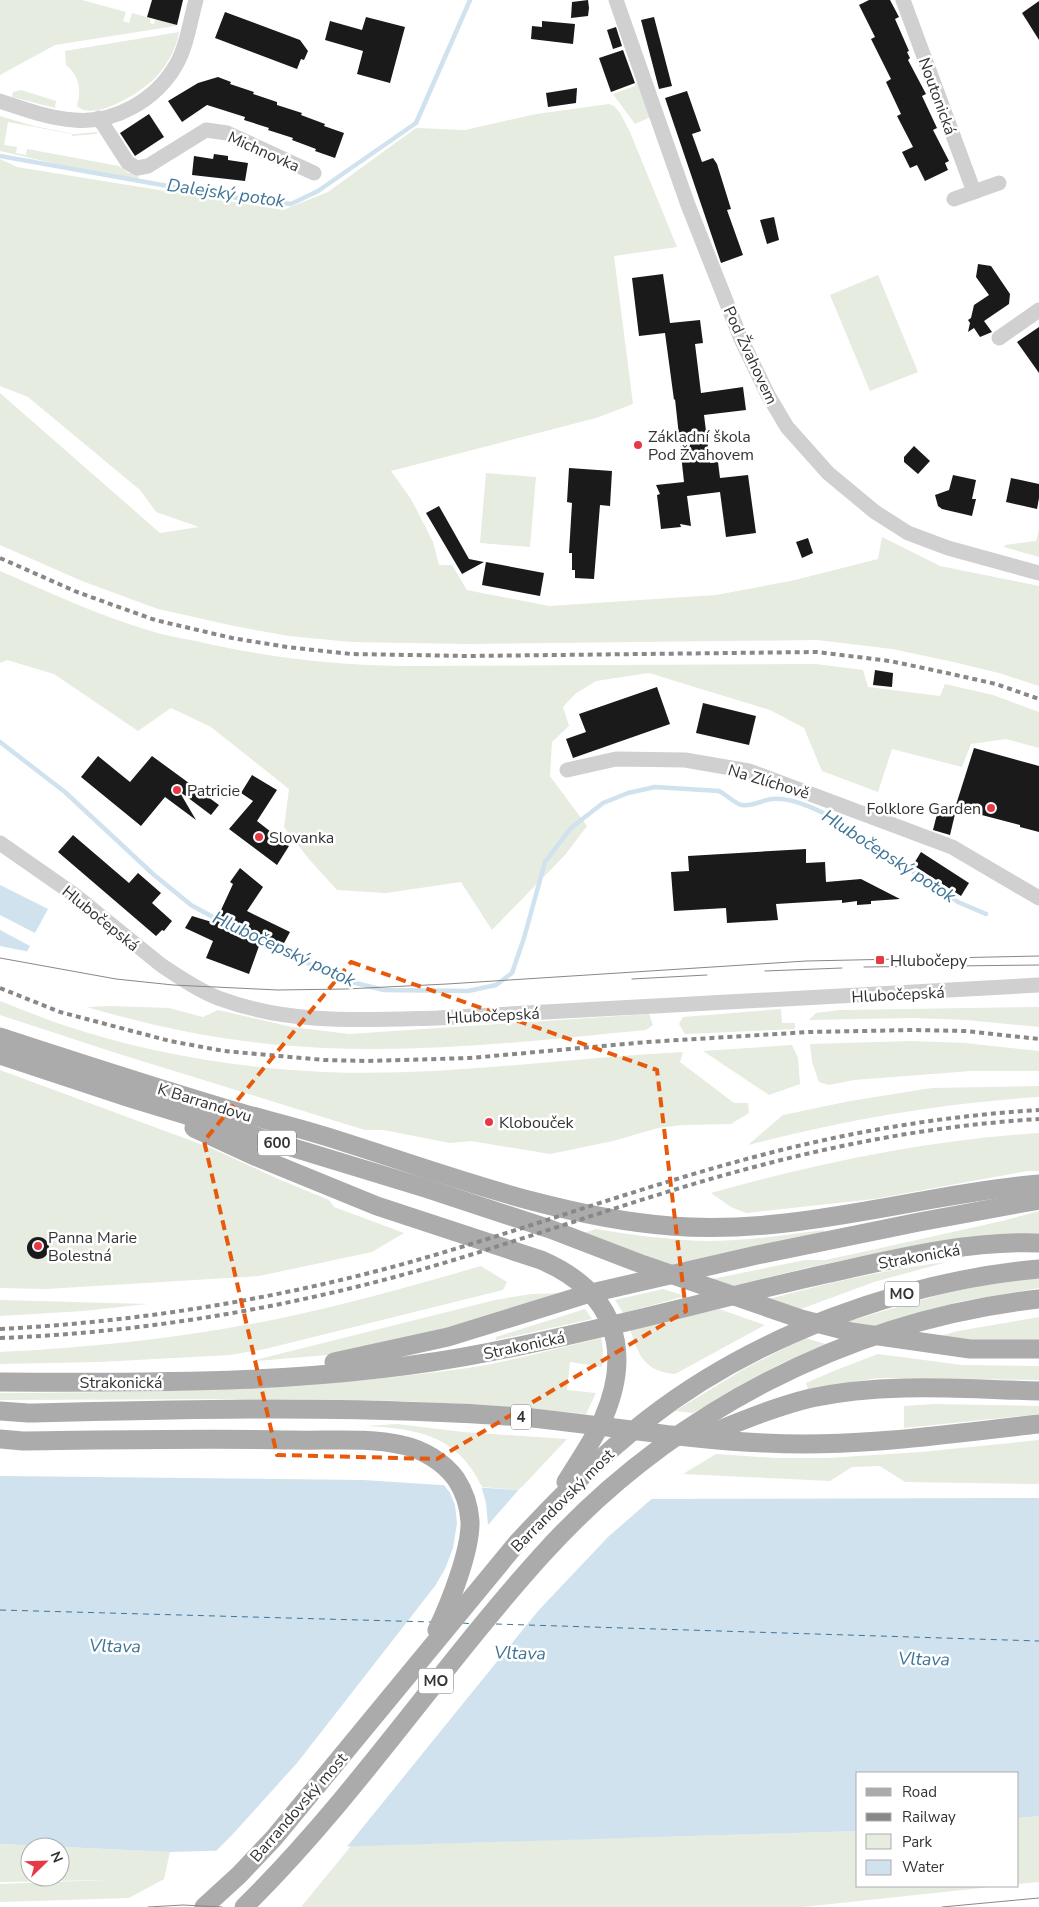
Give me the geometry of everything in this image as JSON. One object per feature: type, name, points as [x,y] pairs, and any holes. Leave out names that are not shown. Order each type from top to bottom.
[{"type":"main road","name":"K Barrandovu","points":[[0,1037],[231,1110],[332,1138],[468,1183],[567,1209],[622,1220],[672,1226],[735,1227],[782,1224],[938,1198]]},
{"type":"main road","name":"600","points":[[0,1055],[130,1098],[425,1188],[550,1229],[644,1265],[782,1312],[851,1332],[970,1349],[1039,1349]]},
{"type":"main road","points":[[130,1098],[257,1157],[377,1206],[557,1267],[584,1286],[596,1299],[609,1319],[613,1330],[618,1355],[616,1381],[603,1419],[553,1503]]},
{"type":"main road","points":[[938,1198],[1039,1184]]},
{"type":"main road","points":[[938,1198],[1039,1196]]},
{"type":"main road","points":[[253,1379],[448,1337],[587,1294],[852,1235],[1039,1200]]},
{"type":"main road","name":"Strakonická","points":[[0,1382],[253,1379],[318,1375],[454,1359],[592,1331],[780,1284],[890,1260],[966,1247],[1023,1242],[1039,1243]]},
{"type":"main road","name":"Barrandovský most","points":[[204,1907],[239,1875],[274,1838],[517,1543],[553,1503],[620,1442],[682,1394],[772,1344],[854,1310],[942,1284],[1039,1269]]},
{"type":"main road","name":"Barrandovský most","points":[[244,1907],[290,1860],[346,1796],[419,1702],[531,1567],[588,1508],[642,1461],[707,1415],[774,1378],[822,1355],[861,1340],[938,1317],[1013,1302],[1039,1299]]},
{"type":"main road","points":[[642,1461],[750,1417],[812,1398],[861,1390],[900,1388],[1039,1391]]},
{"type":"main road","name":"4","points":[[0,1411],[28,1413],[324,1409],[430,1412],[531,1418],[642,1432],[763,1444],[802,1444],[936,1435],[1039,1424]]},
{"type":"main road","points":[[0,1439],[23,1441],[225,1439],[366,1441],[403,1445],[428,1455],[448,1469],[456,1479],[466,1499],[470,1523],[461,1566],[440,1625],[425,1654]]},
{"type":"main road","points":[[256,1907],[290,1860]]},
{"type":"street","points":[[0,102],[50,116],[75,120],[100,118],[123,111],[142,102],[166,80],[176,65],[196,0]]},
{"type":"street","name":"Pod Žvahovem","points":[[616,0],[688,205],[737,330],[768,395],[787,426],[828,473],[875,512],[908,533],[948,548],[1039,573]]},
{"type":"street","name":"Noutonická","points":[[903,0],[974,192]]},
{"type":"street","name":"Michnovka","points":[[100,118],[128,163],[137,168],[148,166],[206,130],[227,133],[314,174]]},
{"type":"street","points":[[954,199],[999,183]]},
{"type":"street","points":[[998,338],[1039,310]]},
{"type":"street","name":"Na Zlíchově","points":[[567,770],[616,760],[685,760],[749,771],[952,847],[1039,898]]},
{"type":"street","name":"Hlubočepská","points":[[0,842],[76,896],[161,965],[175,974],[216,997],[261,1012],[309,1019],[438,1018],[1039,986]]},
{"type":"highlighted area","points":[[351,962],[657,1070],[686,1311],[437,1459],[277,1455],[204,1141]]},
{"type":"green space","points":[[0,0],[82,0],[126,12],[123,21],[129,23],[132,13],[150,18],[150,23],[154,24],[155,19],[177,25],[55,45],[0,75]]},
{"type":"green space","points":[[179,32],[174,50],[168,62],[156,77],[141,90],[118,103],[95,111],[85,110],[77,106],[79,89],[77,78],[66,65],[65,51]]},
{"type":"green space","points":[[628,44],[655,115],[635,124],[613,94],[635,86],[637,83],[624,46]]},
{"type":"green space","points":[[21,90],[56,101],[55,108],[12,97],[13,92]]},
{"type":"green space","points":[[609,104],[614,106],[620,113],[630,132],[677,247],[614,256],[633,404],[596,418],[391,471],[411,499],[433,542],[439,565],[452,565],[467,590],[549,606],[716,595],[795,580],[878,559],[882,537],[940,566],[1039,586],[1039,686],[999,673],[892,649],[817,640],[468,644],[351,642],[289,636],[158,609],[82,581],[0,545],[0,393],[160,533],[199,527],[156,512],[140,490],[28,397],[0,386],[0,159],[17,167],[283,210],[328,192],[416,128],[465,130],[536,114]]},
{"type":"green space","points":[[0,116],[34,126],[74,134],[98,132],[96,134],[72,136],[72,134],[8,122],[4,145],[17,147],[16,153],[26,155],[27,149],[119,166],[128,173],[139,174],[138,180],[95,173],[0,151]]},
{"type":"green space","points":[[878,275],[918,372],[870,391],[830,295]]},
{"type":"green space","points":[[486,473],[536,477],[530,547],[480,543]]},
{"type":"green space","points":[[1039,530],[1039,557],[1004,547],[1005,545],[1036,541]]},
{"type":"green space","points":[[0,571],[93,611],[157,633],[247,652],[298,659],[402,666],[816,664],[863,670],[868,687],[940,696],[945,684],[993,695],[1039,712],[1039,748],[1006,739],[971,744],[962,767],[892,749],[878,792],[822,771],[804,728],[770,710],[649,673],[596,681],[575,694],[563,707],[569,726],[552,742],[550,776],[587,826],[565,855],[492,930],[461,882],[386,893],[337,890],[308,858],[284,827],[289,789],[211,727],[171,708],[138,731],[54,674],[7,660],[0,663]]},
{"type":"green space","points":[[0,1001],[89,1033],[155,1050],[188,1057],[290,1070],[369,1073],[414,1072],[683,1052],[680,1062],[734,1103],[748,1103],[749,1113],[731,1124],[682,1125],[658,1128],[613,1141],[550,1154],[471,1141],[450,1143],[383,1130],[365,1130],[116,1053],[0,1015]]},
{"type":"green space","points":[[87,1007],[169,1008],[203,1017],[218,1010],[292,1027],[349,1034],[649,1014],[653,1025],[646,1030],[486,1045],[405,1049],[325,1048],[265,1044],[205,1035],[146,1023]]},
{"type":"green space","points":[[1039,1007],[1039,1027],[966,1020],[913,1018],[809,1020],[816,1013],[840,1010]]},
{"type":"green space","points":[[781,1009],[782,1023],[795,1023],[795,1029],[685,1034],[679,1024],[683,1017]]},
{"type":"green space","points":[[912,1041],[965,1043],[1039,1051],[1039,1071],[971,1071],[854,1080],[829,1085],[819,1082],[812,1062],[810,1044]]},
{"type":"green space","points":[[792,1045],[798,1058],[800,1084],[769,1095],[703,1051]]},
{"type":"green space","points":[[0,1070],[211,1148],[329,1200],[334,1207],[404,1233],[372,1252],[259,1276],[46,1289],[0,1288]],"holes":[[[38,1237],[45,1240],[49,1248],[47,1254],[40,1259],[31,1256],[27,1248],[29,1241]]]},
{"type":"green space","points":[[1039,1086],[1039,1097],[929,1108],[892,1114],[856,1120],[748,1145],[783,1115],[850,1101],[932,1088]]},
{"type":"green space","points":[[1039,1133],[1039,1171],[1027,1171],[874,1199],[746,1213],[731,1207],[711,1193],[873,1154],[956,1141]]},
{"type":"green space","points":[[1039,1211],[1039,1233],[976,1237],[916,1245],[732,1286],[712,1279],[805,1260],[825,1260]]},
{"type":"green space","points":[[596,1229],[678,1240],[706,1241],[751,1239],[824,1230],[825,1237],[672,1267],[584,1233]]},
{"type":"green space","points":[[947,1262],[874,1282],[801,1309],[769,1299],[858,1277],[902,1268]]},
{"type":"green space","points":[[481,1266],[507,1282],[503,1290],[265,1349],[230,1355],[99,1362],[0,1364],[0,1352],[136,1341],[238,1326],[351,1302]]},
{"type":"green space","points":[[1039,1278],[1039,1288],[958,1302],[873,1327],[846,1322],[949,1292]]},
{"type":"green space","points":[[663,1289],[686,1296],[623,1313],[615,1300]]},
{"type":"green space","points":[[563,1293],[490,1318],[338,1354],[255,1360],[495,1300],[531,1294]]},
{"type":"green space","points":[[0,1300],[148,1304],[83,1311],[0,1316]]},
{"type":"green space","points":[[585,1309],[592,1319],[496,1340],[496,1337]]},
{"type":"green space","points":[[719,1309],[765,1325],[675,1374],[665,1373],[650,1366],[636,1347],[630,1329]]},
{"type":"green space","points":[[1039,1317],[1039,1342],[971,1341],[933,1338],[958,1331]]},
{"type":"green space","points":[[601,1338],[603,1349],[602,1367],[570,1362],[567,1390],[596,1393],[586,1414],[488,1405],[399,1401],[292,1399],[0,1400],[0,1393],[118,1392],[235,1388],[351,1381],[410,1375],[485,1365]]},
{"type":"green space","points":[[805,1338],[826,1344],[780,1364],[693,1413],[675,1411],[744,1369]]},
{"type":"green space","points":[[878,1354],[962,1365],[1039,1366],[1039,1380],[878,1378],[808,1389],[806,1383]]},
{"type":"green space","points":[[934,1404],[1039,1406],[1039,1414],[904,1428],[904,1406]]},
{"type":"green space","points":[[397,1424],[463,1432],[567,1439],[519,1490],[482,1487],[461,1456],[434,1438],[403,1429],[366,1426]]},
{"type":"green space","points":[[1039,1440],[1039,1484],[905,1482],[880,1466],[852,1467],[830,1481],[683,1474],[716,1454],[775,1458],[827,1458],[921,1452]]},
{"type":"green space","points":[[1039,1816],[1039,1882],[1019,1884],[1019,1818]]},
{"type":"green space","points":[[856,1831],[856,1887],[991,1887],[803,1907],[301,1907],[351,1846]]},
{"type":"green space","points":[[0,1844],[20,1845],[20,1882],[0,1882]]},
{"type":"green space","points":[[70,1847],[170,1852],[164,1879],[129,1898],[0,1902],[0,1884],[20,1883],[20,1887],[70,1887],[70,1881],[106,1880],[70,1881]]},
{"type":"water","points":[[0,885],[48,909],[35,933],[0,915]]},
{"type":"water","points":[[0,930],[30,946],[17,971],[0,962]]},
{"type":"water","name":"Vltava","points":[[0,1476],[363,1480],[519,1490],[619,1499],[1039,1498],[1039,1816],[1019,1818],[1019,1772],[856,1772],[856,1831],[170,1852],[70,1847],[70,1837],[20,1837],[20,1845],[0,1844]]},
{"type":"pier","points":[[0,946],[30,952],[19,973],[0,965]]},
{"type":"pier","points":[[442,1482],[481,1485],[486,1503],[488,1525],[521,1487],[619,1497],[655,1496],[608,1537],[538,1611],[346,1848],[214,1853],[297,1763],[435,1586],[445,1569],[453,1548],[457,1523],[455,1505],[450,1493]]},
{"type":"building","points":[[152,0],[183,0],[177,25],[147,17]]},
{"type":"building","points":[[588,0],[588,16],[571,18],[572,2]]},
{"type":"building","points":[[869,0],[890,0],[899,17],[895,19],[909,51],[907,52],[910,58],[908,60],[926,94],[922,96],[937,128],[933,130],[949,161],[945,163],[948,170],[925,181],[917,165],[910,168],[902,152],[913,147],[897,116],[901,114],[886,82],[891,79],[871,39],[875,37],[859,5]]},
{"type":"building","points":[[1039,1],[1039,40],[1022,13]]},
{"type":"building","points":[[225,12],[300,40],[308,51],[304,60],[301,59],[297,69],[215,38]]},
{"type":"building","points":[[366,17],[405,27],[390,83],[357,74],[363,51],[325,40],[330,21],[362,30]]},
{"type":"building","points":[[654,17],[672,86],[659,89],[641,20]]},
{"type":"building","points":[[542,21],[575,24],[573,44],[531,39],[532,26],[542,27]]},
{"type":"building","points":[[616,27],[622,46],[613,49],[607,30]]},
{"type":"building","points":[[623,50],[635,83],[611,92],[599,58]]},
{"type":"building","points":[[218,77],[231,82],[230,84],[254,92],[253,94],[277,102],[277,105],[302,113],[301,115],[325,124],[324,126],[344,133],[335,158],[315,151],[316,149],[292,140],[293,138],[244,120],[245,117],[207,105],[182,122],[168,101],[198,83]]},
{"type":"building","points":[[577,88],[576,103],[548,107],[546,93]]},
{"type":"building","points":[[687,91],[701,131],[692,134],[702,162],[713,158],[717,164],[731,209],[727,210],[743,255],[721,263],[665,98]]},
{"type":"building","points":[[149,114],[164,137],[135,156],[120,133]]},
{"type":"building","points":[[214,154],[228,156],[228,160],[248,163],[245,181],[192,175],[194,156],[213,159]]},
{"type":"building","points":[[774,217],[779,240],[767,244],[760,220]]},
{"type":"building","points":[[978,264],[991,266],[1010,294],[1009,304],[984,321],[992,332],[980,337],[974,328],[968,332],[970,323],[968,320],[971,318],[974,305],[989,295],[976,277]]},
{"type":"building","points":[[663,274],[670,323],[700,320],[703,343],[695,344],[701,393],[743,387],[746,410],[704,415],[710,463],[718,462],[720,478],[748,475],[756,533],[726,537],[720,492],[687,496],[691,526],[680,524],[681,527],[661,529],[657,495],[660,494],[656,485],[684,482],[675,399],[665,333],[639,336],[632,278]]},
{"type":"building","points":[[1039,327],[1039,373],[1017,342]]},
{"type":"building","points":[[914,446],[930,461],[918,474],[904,462],[904,457]]},
{"type":"building","points":[[569,468],[612,471],[610,506],[600,505],[594,579],[575,578],[575,570],[572,570],[572,553],[569,553],[572,503],[567,502]]},
{"type":"building","points":[[953,475],[976,480],[972,499],[976,499],[972,516],[942,509],[938,506],[935,495],[949,490]]},
{"type":"building","points":[[1011,478],[1039,484],[1037,509],[1006,502]]},
{"type":"building","points":[[439,506],[469,559],[484,562],[462,574],[426,513]]},
{"type":"building","points":[[808,538],[813,553],[802,558],[796,542]]},
{"type":"building","points":[[486,562],[544,573],[540,596],[482,585]]},
{"type":"building","points":[[875,670],[893,673],[892,687],[873,685]]},
{"type":"building","points":[[657,687],[670,724],[573,758],[566,739],[586,732],[579,714]]},
{"type":"building","points":[[703,703],[756,716],[749,745],[696,733]]},
{"type":"building","points":[[974,748],[1039,766],[1039,832],[1020,827],[1020,825],[955,808]]},
{"type":"building","points":[[98,756],[130,782],[152,756],[219,805],[211,815],[179,791],[196,820],[165,797],[141,826],[81,777]]},
{"type":"building","name":"Slovanka","points":[[252,775],[277,790],[257,821],[289,846],[277,865],[229,829],[253,801],[241,793]]},
{"type":"building","points":[[939,806],[956,810],[950,835],[933,830]]},
{"type":"building","points":[[73,835],[129,883],[138,873],[161,893],[152,903],[172,921],[164,931],[162,930],[156,936],[58,852]]},
{"type":"building","points":[[806,849],[806,863],[825,862],[826,882],[861,879],[900,899],[871,901],[871,904],[857,905],[857,901],[842,903],[842,900],[776,904],[778,920],[727,923],[726,908],[674,911],[671,872],[689,871],[688,856]]},
{"type":"building","points":[[921,852],[969,883],[961,896],[913,865]]},
{"type":"building","points":[[240,868],[263,887],[247,911],[290,932],[283,945],[263,935],[249,974],[206,958],[213,941],[185,928],[192,916],[215,923],[233,884],[230,882]]},
{"type":"building","name":"Panna Marie Bolestná","points":[[38,1237],[46,1240],[49,1248],[46,1256],[38,1259],[30,1256],[27,1248],[30,1240]]},
{"type":"waterway","name":"Dalejský potok","points":[[0,156],[229,197],[291,204],[318,191],[416,123],[470,0]]},
{"type":"waterway","name":"Hlubočepský potok","points":[[0,742],[65,792],[153,874],[191,905],[222,922]]},
{"type":"waterway","name":"Hlubočepský potok","points":[[255,939],[347,981],[384,990],[468,991],[496,985],[512,973],[524,938],[545,862],[571,828],[603,803],[628,793],[655,787],[719,791],[742,805],[779,799],[810,807],[831,817],[958,902],[986,914]]},
{"type":"ferry route","points":[[0,1610],[432,1622]]},
{"type":"ferry route","points":[[463,1623],[472,1624]]},
{"type":"ferry route","points":[[496,1624],[1039,1641]]},
{"type":"tram line","points":[[0,958],[116,979],[173,985],[278,990],[447,984],[806,961],[1039,956]]},
{"type":"tram line","points":[[864,967],[1039,965]]},
{"type":"tram line","points":[[765,971],[842,968]]},
{"type":"tram line","points":[[632,979],[707,975]]},
{"type":"tram line","points":[[942,1907],[1039,1898]]},
{"type":"tram line","points":[[148,1907],[183,1905],[222,1907]]},
{"type":"railway","points":[[0,558],[77,592],[155,620],[232,638],[287,647],[351,654],[468,656],[817,652],[890,661],[947,673],[996,684],[1039,699]]},
{"type":"railway","points":[[0,988],[60,1012],[170,1041],[224,1051],[324,1060],[368,1061],[470,1058],[647,1042],[809,1032],[965,1031],[1039,1039]]},
{"type":"railway","points":[[0,1329],[50,1326],[150,1315],[298,1290],[396,1266],[486,1240],[664,1183],[789,1148],[895,1126],[967,1116],[1039,1110]]},
{"type":"railway","points":[[0,1338],[148,1326],[246,1311],[294,1301],[437,1265],[663,1193],[789,1158],[860,1142],[931,1130],[1039,1119]]},
{"type":"place","name":"Základní škola Pod Žvahovem","points":[[638,445]]},
{"type":"place","name":"Patricie","points":[[177,790]]},
{"type":"place","name":"Folklore Garden","points":[[991,808]]},
{"type":"place","name":"Slovanka","points":[[259,837]]},
{"type":"place","name":"Hlubočepy","points":[[880,960]]},
{"type":"place","name":"Klobouček","points":[[489,1122]]},
{"type":"place","name":"Panna Marie Bolestná","points":[[38,1246]]}]
